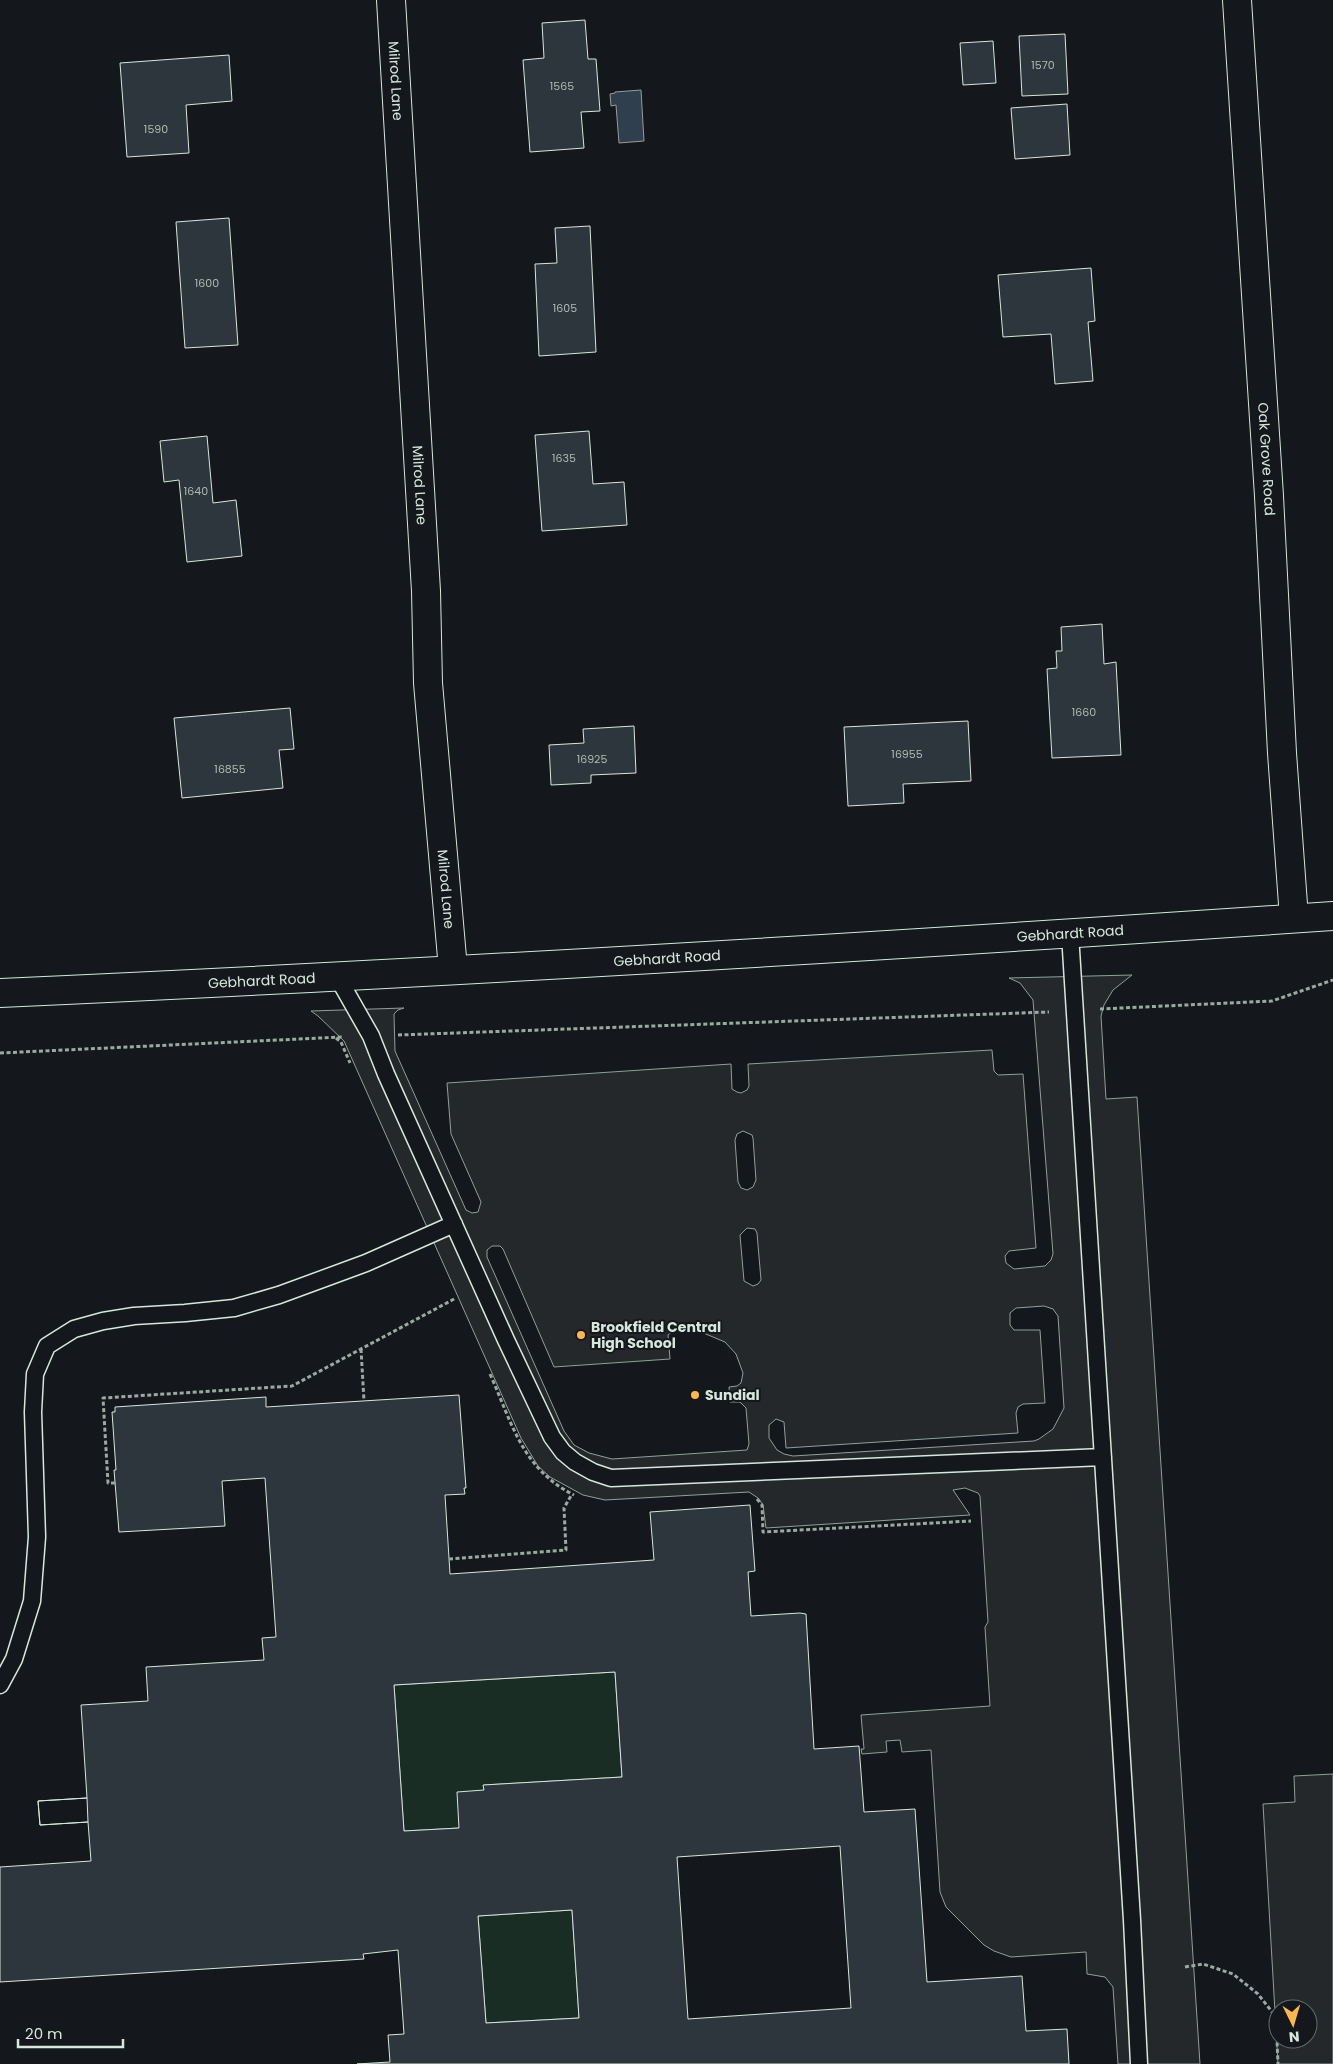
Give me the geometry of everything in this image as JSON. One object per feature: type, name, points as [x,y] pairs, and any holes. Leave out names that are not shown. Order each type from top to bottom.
[{"type":"street","name":"Milrod Lane","points":[[391,0],[426,591],[428,683],[453,970]]},
{"type":"street","name":"Oak Grove Road","points":[[1238,0],[1269,496],[1282,753],[1294,918]]},
{"type":"street","name":"Gebhardt Road","points":[[0,993],[338,978],[1070,934],[1333,916]]},
{"type":"lane","points":[[1070,934],[1139,2064]]},
{"type":"lane","points":[[338,978],[371,1036],[386,1074],[552,1436],[563,1452],[593,1472],[612,1478],[1103,1457]]},
{"type":"lane","points":[[0,1685],[14,1659],[32,1601],[37,1538],[33,1412],[34,1384],[35,1374],[47,1346],[74,1329],[103,1321],[134,1316],[234,1308],[261,1300],[323,1280],[454,1224]]},
{"type":"path","points":[[0,1053],[371,1036],[1255,1003],[1272,1001],[1333,980]]},
{"type":"path","points":[[336,1038],[341,1042],[353,1068]]},
{"type":"path","points":[[114,1483],[108,1483],[103,1398],[292,1386],[456,1298],[460,1306]]},
{"type":"path","points":[[361,1349],[364,1401]]},
{"type":"path","points":[[487,1367],[521,1444],[531,1460],[542,1474],[578,1497]]},
{"type":"path","points":[[449,1558],[566,1550],[564,1508],[572,1494]]},
{"type":"path","points":[[752,1496],[762,1505],[763,1532],[971,1521]]},
{"type":"path","points":[[1185,1967],[1203,1964],[1232,1974],[1258,1994],[1276,2017],[1278,2064]]},
{"type":"green space","points":[[615,1672],[622,1777],[484,1785],[484,1790],[459,1828],[404,1831],[394,1685]]},
{"type":"green space","points":[[572,1910],[579,2018],[486,2023],[478,1916]]},
{"type":"shaded area","points":[[1132,975],[1113,990],[1104,1005],[1101,1016],[1106,1099],[1137,1097],[1200,2064],[1118,2064],[1113,1987],[1105,1977],[1087,1974],[1086,1952],[1011,1957],[984,1945],[946,1907],[940,1892],[931,1750],[902,1752],[900,1740],[886,1741],[887,1752],[862,1754],[861,1749],[864,1749],[861,1715],[990,1706],[985,1627],[988,1622],[980,1496],[978,1493],[965,1488],[953,1490],[970,1515],[766,1528],[763,1505],[758,1498],[749,1492],[605,1500],[583,1495],[550,1477],[538,1466],[521,1438],[344,1041],[311,1011],[404,1008],[394,1014],[395,1051],[466,1210],[472,1213],[478,1212],[481,1202],[451,1134],[447,1083],[731,1064],[732,1089],[741,1093],[747,1090],[749,1086],[748,1064],[992,1050],[994,1071],[998,1075],[1023,1074],[1036,1248],[1009,1251],[1005,1256],[1006,1263],[1014,1269],[1045,1266],[1051,1260],[1053,1254],[1033,1000],[1020,983],[1009,978]],"holes":[[[743,1131],[752,1135],[753,1138],[756,1180],[753,1187],[747,1190],[741,1188],[738,1182],[735,1140],[737,1134]],[[747,1228],[755,1229],[757,1233],[761,1280],[753,1286],[744,1281],[740,1235]],[[492,1246],[500,1246],[503,1249],[554,1367],[670,1359],[668,1335],[673,1331],[701,1332],[725,1342],[736,1354],[743,1373],[741,1383],[737,1386],[729,1387],[730,1402],[740,1402],[746,1408],[749,1444],[747,1450],[612,1459],[589,1453],[574,1445],[564,1431],[487,1257],[487,1250]],[[1044,1306],[1053,1309],[1058,1316],[1064,1408],[1053,1429],[1039,1439],[1034,1441],[793,1456],[777,1450],[769,1438],[769,1425],[776,1419],[784,1422],[786,1448],[1018,1433],[1016,1413],[1018,1407],[1023,1404],[1045,1403],[1040,1330],[1014,1330],[1010,1325],[1010,1313],[1016,1308]]]},
{"type":"shaded area","points":[[1333,1774],[1333,2064],[1278,2064],[1277,2049],[1318,2049],[1318,1999],[1274,1999],[1263,1804],[1295,1802],[1294,1776]]},
{"type":"water","points":[[641,90],[644,141],[619,143],[616,105],[611,106],[610,94]]},
{"type":"building","points":[[585,20],[588,59],[596,59],[600,111],[581,112],[584,148],[530,152],[523,60],[544,58],[542,23]]},
{"type":"building","points":[[1065,34],[1068,94],[1022,96],[1019,36]]},
{"type":"building","points":[[993,41],[996,83],[963,85],[960,43]]},
{"type":"building","points":[[229,55],[232,101],[186,105],[189,153],[127,157],[120,63]]},
{"type":"building","points":[[1067,104],[1070,155],[1015,159],[1011,108]]},
{"type":"building","points":[[229,218],[238,345],[185,348],[176,222]]},
{"type":"building","points":[[590,226],[596,352],[539,356],[535,264],[557,263],[555,228]]},
{"type":"building","points":[[1091,268],[1095,321],[1088,322],[1093,381],[1055,384],[1051,334],[1003,337],[998,275]]},
{"type":"building","points":[[589,431],[593,484],[624,482],[627,525],[542,531],[535,435]]},
{"type":"building","points":[[207,436],[213,503],[236,500],[242,556],[187,562],[179,480],[164,482],[160,441]]},
{"type":"building","points":[[1102,624],[1104,664],[1116,662],[1121,755],[1052,758],[1047,669],[1057,668],[1056,651],[1062,651],[1061,627]]},
{"type":"building","points":[[290,708],[294,749],[279,750],[283,788],[182,798],[174,718]]},
{"type":"building","points":[[968,721],[971,781],[903,784],[904,803],[848,806],[844,727]]},
{"type":"building","points":[[634,726],[636,773],[591,775],[591,783],[551,785],[549,745],[584,743],[583,729]]},
{"type":"building","points":[[459,1395],[466,1488],[464,1488],[465,1494],[445,1495],[450,1574],[654,1560],[650,1512],[750,1505],[755,1571],[748,1572],[751,1616],[806,1614],[814,1749],[859,1746],[864,1812],[915,1809],[927,1982],[1022,1976],[1026,2031],[1067,2029],[1069,2064],[357,2064],[390,2062],[388,2035],[404,2034],[398,1950],[363,1954],[364,1959],[0,1982],[0,1867],[91,1861],[88,1822],[40,1825],[38,1801],[87,1798],[81,1705],[148,1701],[146,1667],[264,1660],[262,1638],[276,1637],[265,1478],[222,1481],[225,1526],[119,1532],[112,1412],[115,1412],[115,1407],[266,1397],[266,1407]],"holes":[[[615,1672],[622,1777],[483,1785],[484,1790],[457,1792],[459,1828],[404,1831],[394,1685]],[[572,1910],[579,2018],[486,2023],[478,1916]]]},
{"type":"building","points":[[87,1798],[88,1822],[40,1825],[38,1801]]},
{"type":"building","points":[[840,1846],[851,2008],[688,2019],[677,1857]]},
{"type":"place","name":"Brookfield Central High School","points":[[581,1335]]},
{"type":"place","name":"Sundial","points":[[695,1395]]}]
